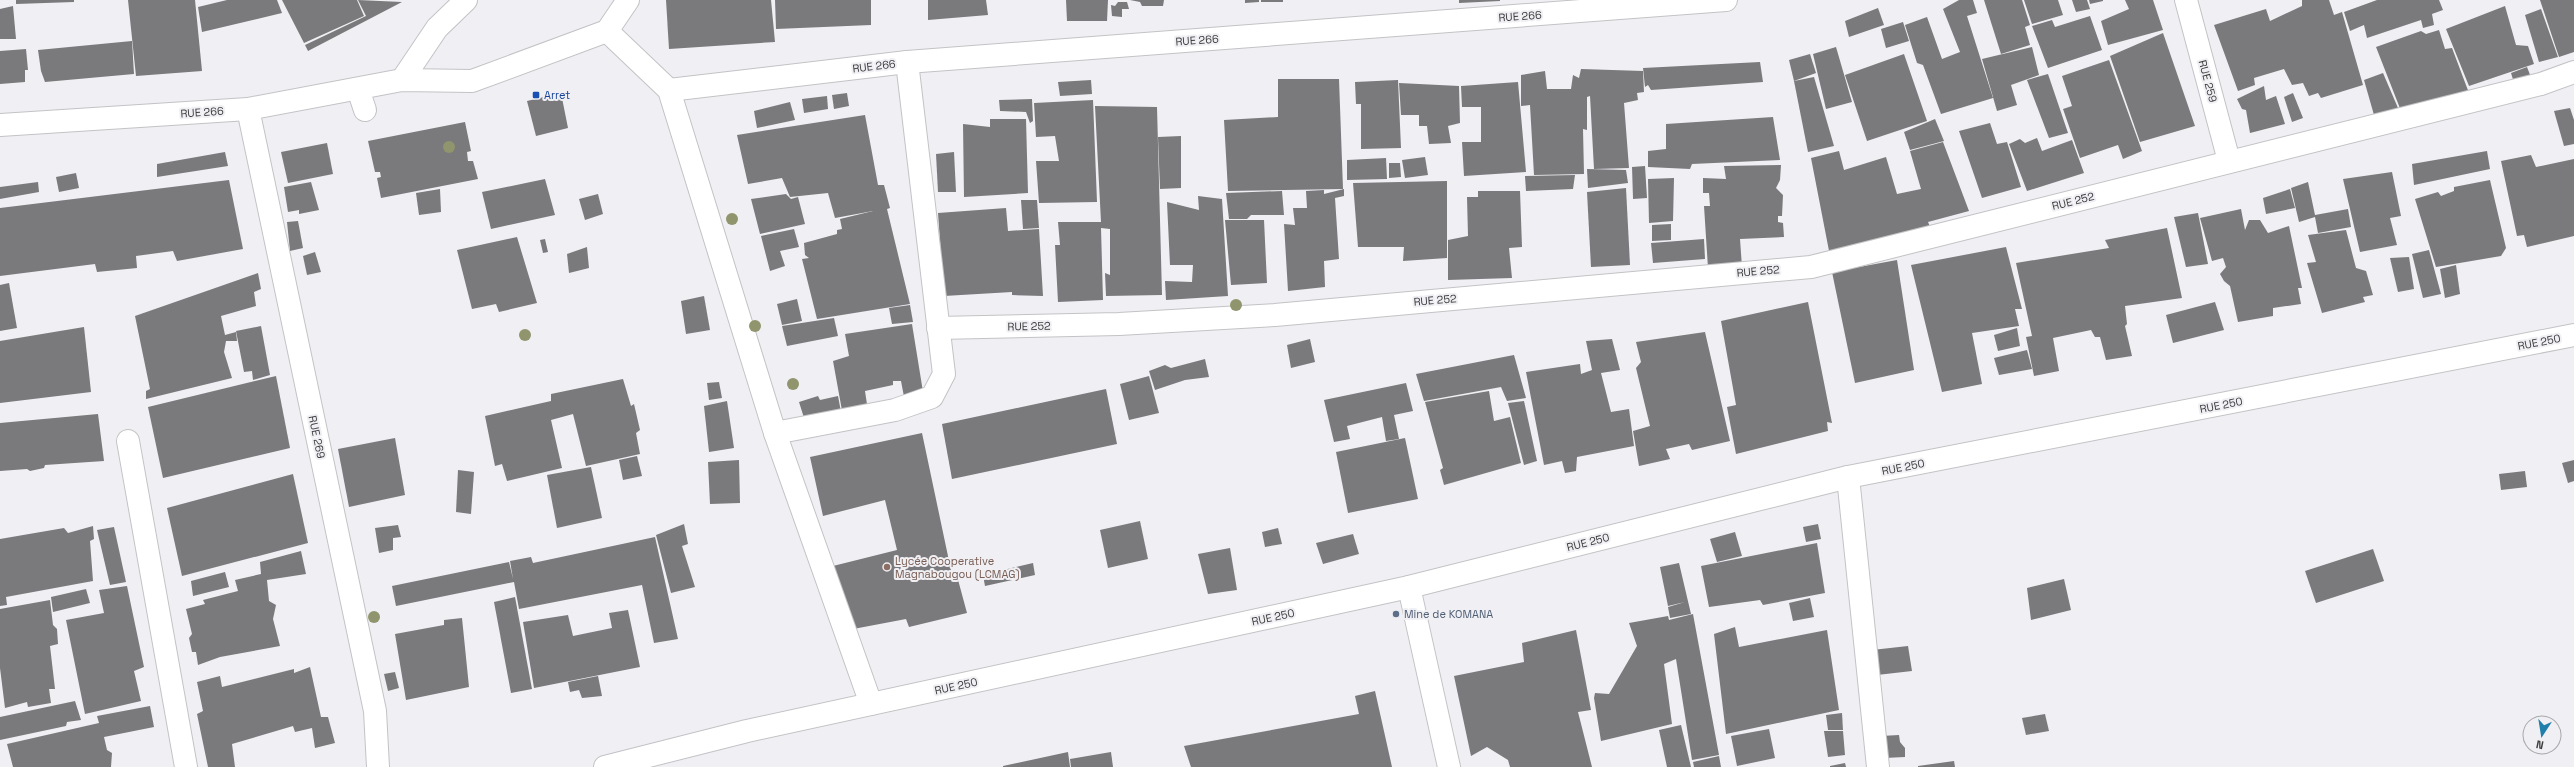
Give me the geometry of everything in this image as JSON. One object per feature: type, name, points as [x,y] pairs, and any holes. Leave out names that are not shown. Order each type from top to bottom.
[{"type":"street","points":[[402,80],[438,28],[466,0]]},
{"type":"street","points":[[628,0],[607,31],[669,90],[775,433],[871,704]]},
{"type":"street","name":"RUE 266","points":[[669,90],[907,62],[1726,0]]},
{"type":"street","name":"RUE 259","points":[[2186,0],[2229,161]]},
{"type":"street","name":"RUE 266","points":[[0,125],[248,109],[402,80],[472,81],[607,31]]},
{"type":"street","points":[[775,433],[895,410],[932,397],[944,374],[907,62]]},
{"type":"street","name":"RUE 252","points":[[938,328],[1119,324],[1275,315],[1811,267],[2541,84],[2574,72]]},
{"type":"street","points":[[358,89],[365,110]]},
{"type":"street","name":"RUE 269","points":[[248,109],[375,711],[378,767]]},
{"type":"street","name":"RUE 250","points":[[605,767],[747,731],[1409,587],[1848,477],[2574,335]]},
{"type":"street","points":[[128,441],[186,767]]},
{"type":"street","points":[[1848,477],[1878,767]]},
{"type":"street","points":[[1409,587],[1449,767]]},
{"type":"building","points":[[16,0],[74,0],[74,2],[16,4]]},
{"type":"building","points":[[128,0],[195,0],[202,71],[136,76]]},
{"type":"building","points":[[227,0],[277,0],[282,13],[202,32],[198,7]]},
{"type":"building","points":[[282,0],[357,0],[364,16],[304,43]]},
{"type":"building","points":[[358,0],[402,2],[308,51],[305,45],[366,16]]},
{"type":"building","points":[[666,0],[771,0],[775,42],[669,49]]},
{"type":"building","points":[[775,0],[871,0],[871,25],[776,29]]},
{"type":"building","points":[[928,0],[986,0],[988,15],[928,20]]},
{"type":"building","points":[[1066,0],[1108,0],[1107,21],[1067,21]]},
{"type":"building","points":[[1130,0],[1164,0],[1163,6],[1142,6],[1140,2]]},
{"type":"building","points":[[1245,0],[1259,0],[1259,2],[1245,3]]},
{"type":"building","points":[[1261,0],[1283,0],[1283,2],[1261,2]]},
{"type":"building","points":[[1459,0],[1500,0],[1500,1],[1459,3]]},
{"type":"building","points":[[1959,0],[1973,0],[1977,13],[1967,16],[1993,98],[1941,114],[1923,65],[1917,63],[1905,25],[1927,17],[1942,59],[1960,52],[1943,9]]},
{"type":"building","points":[[1984,0],[2022,0],[2030,25],[2025,27],[2030,45],[2001,54]]},
{"type":"building","points":[[2024,0],[2058,0],[2063,15],[2032,24]]},
{"type":"building","points":[[2072,0],[2087,0],[2090,9],[2076,12]]},
{"type":"building","points":[[2089,0],[2103,0],[2103,1],[2090,4]]},
{"type":"building","points":[[2125,0],[2153,0],[2163,30],[2108,45],[2101,21],[2129,9]]},
{"type":"building","points":[[2302,0],[2329,0],[2334,15],[2342,12],[2363,85],[2321,98],[2318,93],[2309,96],[2303,83],[2292,85],[2284,69],[2254,78],[2255,85],[2238,91],[2214,25],[2266,9],[2270,21],[2302,6]]},
{"type":"building","points":[[2377,0],[2439,0],[2443,10],[2432,14],[2434,25],[2423,28],[2421,20],[2367,38],[2364,25],[2350,31],[2344,12]]},
{"type":"building","points":[[2540,0],[2574,0],[2574,52],[2559,57]]},
{"type":"building","points":[[1118,2],[1127,2],[1129,9],[1122,9],[1122,17],[1112,16],[1111,5],[1115,6]]},
{"type":"building","points":[[13,6],[16,39],[0,39],[0,9]]},
{"type":"building","points":[[2505,6],[2516,45],[2528,46],[2534,64],[2469,86],[2446,29]]},
{"type":"building","points":[[1878,8],[1884,25],[1849,37],[1845,21]]},
{"type":"building","points":[[2541,9],[2558,57],[2539,62],[2525,15]]},
{"type":"building","points":[[2090,16],[2102,50],[2048,68],[2032,26],[2052,20],[2055,27]]},
{"type":"building","points":[[1903,22],[1909,41],[1886,48],[1881,29]]},
{"type":"building","points":[[2439,30],[2445,49],[2452,48],[2469,93],[2403,116],[2376,47],[2421,31],[2426,34]]},
{"type":"building","points":[[2163,33],[2195,126],[2140,142],[2110,56]]},
{"type":"building","points":[[132,41],[134,74],[45,82],[41,71],[38,50]]},
{"type":"building","points":[[1836,47],[1852,102],[1826,109],[1813,54]]},
{"type":"building","points":[[2032,47],[2039,75],[2011,85],[2017,105],[1997,111],[1982,59]]},
{"type":"building","points":[[26,49],[28,70],[25,70],[25,82],[0,84],[0,51]]},
{"type":"building","points":[[1810,54],[1816,73],[1794,81],[1789,60]]},
{"type":"building","points":[[1904,54],[1927,121],[1867,141],[1845,75]]},
{"type":"building","points":[[2109,60],[2142,151],[2123,159],[2118,145],[2080,158],[2063,109],[2072,106],[2062,76]]},
{"type":"building","points":[[1760,62],[1763,82],[1651,90],[1648,85],[1645,87],[1643,68]]},
{"type":"building","points":[[2527,67],[2532,80],[2515,86],[2511,73]]},
{"type":"building","points":[[1581,69],[1643,71],[1644,92],[1637,93],[1638,100],[1624,103],[1629,168],[1594,169],[1590,96],[1587,97],[1587,130],[1583,129],[1584,174],[1534,175],[1530,105],[1521,106],[1521,75],[1545,71],[1547,89],[1571,89],[1573,75],[1579,78]]},
{"type":"building","points":[[2383,73],[2401,115],[2376,122],[2364,80]]},
{"type":"building","points":[[2048,74],[2068,133],[2049,138],[2027,80]]},
{"type":"building","points":[[1814,77],[1834,146],[1808,152],[1794,81]]},
{"type":"building","points":[[1278,79],[1339,79],[1343,189],[1228,191],[1224,120],[1278,117]]},
{"type":"building","points":[[1091,80],[1092,94],[1060,96],[1058,82]]},
{"type":"building","points":[[1398,80],[1401,148],[1361,149],[1361,104],[1356,104],[1355,82]]},
{"type":"building","points":[[1518,82],[1526,172],[1464,176],[1462,142],[1481,142],[1481,107],[1462,107],[1461,86]]},
{"type":"building","points":[[1399,83],[1459,86],[1460,123],[1448,126],[1451,143],[1429,144],[1427,126],[1419,126],[1419,115],[1401,115]]},
{"type":"building","points":[[2264,86],[2266,100],[2276,96],[2285,124],[2250,133],[2246,110],[2242,109],[2237,99]]},
{"type":"building","points":[[561,93],[568,128],[536,136],[527,101]]},
{"type":"building","points":[[847,93],[849,106],[834,109],[832,95]]},
{"type":"building","points":[[2293,93],[2303,118],[2292,122],[2284,97]]},
{"type":"building","points":[[827,96],[828,109],[804,113],[802,99]]},
{"type":"building","points":[[1032,99],[1033,121],[1030,123],[1026,112],[1000,111],[999,100]]},
{"type":"building","points":[[1093,100],[1097,202],[1039,203],[1036,161],[1059,161],[1055,136],[1036,137],[1034,103]]},
{"type":"building","points":[[790,102],[795,120],[757,128],[754,111]]},
{"type":"building","points":[[1095,106],[1157,107],[1162,295],[1106,296],[1105,273],[1110,275],[1110,229],[1101,228],[1103,300],[1058,302],[1055,245],[1060,245],[1058,222],[1101,222]]},
{"type":"building","points":[[2570,108],[2574,120],[2574,144],[2564,146],[2554,111]]},
{"type":"building","points":[[865,115],[878,185],[884,185],[890,208],[887,209],[910,304],[817,319],[802,259],[809,258],[805,255],[804,243],[837,234],[837,230],[842,229],[840,219],[873,211],[835,218],[828,193],[790,197],[782,178],[748,184],[737,135]]},
{"type":"building","points":[[1773,117],[1780,160],[1692,164],[1690,169],[1648,167],[1648,151],[1666,149],[1666,124]]},
{"type":"building","points":[[990,119],[1026,119],[1028,193],[964,197],[963,124],[990,127]]},
{"type":"building","points":[[1935,119],[1944,141],[1910,150],[1904,132]]},
{"type":"building","points":[[465,122],[471,151],[467,152],[468,161],[473,161],[478,179],[381,198],[377,178],[381,177],[380,172],[375,172],[368,141]]},
{"type":"building","points":[[1990,123],[1997,144],[2007,142],[2021,187],[1982,198],[1959,131]]},
{"type":"building","points":[[1181,136],[1181,188],[1160,189],[1158,137]]},
{"type":"building","points":[[2037,138],[2042,151],[2072,140],[2084,173],[2027,191],[2009,144],[2020,139],[2025,143]]},
{"type":"building","points":[[1943,142],[1969,211],[1928,222],[1931,229],[1830,256],[1811,158],[1839,151],[1844,170],[1886,157],[1897,194],[1921,189],[1910,151]]},
{"type":"building","points":[[327,143],[333,174],[288,183],[281,152]]},
{"type":"building","points":[[2487,151],[2490,169],[2414,185],[2412,164]]},
{"type":"building","points":[[225,152],[228,166],[157,177],[157,164]]},
{"type":"building","points":[[954,152],[956,192],[938,192],[936,154]]},
{"type":"building","points":[[2531,155],[2536,167],[2574,159],[2574,236],[2527,247],[2524,235],[2517,236],[2501,161]]},
{"type":"building","points":[[1425,157],[1428,175],[1405,178],[1402,160]]},
{"type":"building","points":[[1386,158],[1387,179],[1347,180],[1347,160]]},
{"type":"building","points":[[1389,163],[1400,163],[1401,177],[1389,178]]},
{"type":"building","points":[[1781,165],[1780,180],[1776,188],[1783,195],[1782,216],[1778,216],[1778,222],[1783,223],[1784,237],[1740,239],[1742,267],[1708,268],[1704,206],[1710,206],[1709,193],[1703,193],[1703,178],[1726,179],[1724,166]]},
{"type":"building","points":[[1645,166],[1647,198],[1633,199],[1632,167]]},
{"type":"building","points":[[1587,169],[1626,170],[1628,183],[1588,188]]},
{"type":"building","points":[[2392,172],[2401,216],[2390,218],[2397,245],[2360,252],[2343,179]]},
{"type":"building","points":[[76,173],[79,188],[59,192],[56,177]]},
{"type":"building","points":[[1575,175],[1573,189],[1526,191],[1525,176]]},
{"type":"building","points":[[1674,178],[1673,221],[1649,223],[1648,179]]},
{"type":"building","points":[[545,179],[555,215],[491,229],[482,192]]},
{"type":"building","points":[[229,180],[243,249],[177,261],[173,251],[136,256],[137,268],[97,272],[95,264],[0,276],[0,208]]},
{"type":"building","points":[[2490,180],[2506,248],[2501,256],[2436,267],[2415,199],[2438,192],[2441,196],[2454,191],[2454,187]]},
{"type":"building","points":[[1447,181],[1447,258],[1403,261],[1404,247],[1358,247],[1353,183]]},
{"type":"building","points":[[38,182],[39,192],[0,199],[0,187]]},
{"type":"building","points":[[311,182],[319,210],[299,214],[299,210],[288,212],[284,187]]},
{"type":"building","points":[[2308,182],[2315,215],[2348,209],[2351,227],[2318,233],[2315,217],[2299,222],[2291,188]]},
{"type":"building","points":[[1626,188],[1630,265],[1591,267],[1587,192]]},
{"type":"building","points":[[440,189],[441,212],[419,215],[416,193]]},
{"type":"building","points":[[1344,189],[1344,196],[1335,198],[1339,259],[1324,261],[1325,287],[1288,291],[1284,224],[1295,225],[1293,208],[1307,208],[1306,191],[1324,190],[1324,194]]},
{"type":"building","points":[[2290,189],[2295,208],[2266,214],[2263,198]]},
{"type":"building","points":[[1282,191],[1284,215],[1251,215],[1247,219],[1229,219],[1226,193]]},
{"type":"building","points":[[1478,191],[1520,191],[1522,247],[1509,248],[1512,278],[1448,280],[1448,240],[1468,236],[1467,197],[1478,197]]},
{"type":"building","points":[[598,194],[603,214],[585,220],[579,199]]},
{"type":"building","points":[[786,194],[791,199],[798,197],[805,224],[760,234],[751,199]]},
{"type":"building","points":[[1198,196],[1222,199],[1228,296],[1166,300],[1165,281],[1192,282],[1193,265],[1170,265],[1167,202],[1199,210]]},
{"type":"building","points":[[1021,200],[1037,200],[1039,228],[1023,229]]},
{"type":"building","points":[[1006,208],[1008,231],[1039,229],[1043,296],[1012,295],[1012,292],[944,296],[938,213]]},
{"type":"building","points":[[2241,209],[2245,230],[2249,220],[2260,220],[2268,233],[2289,226],[2302,288],[2298,288],[2301,304],[2273,308],[2273,316],[2238,322],[2230,286],[2224,281],[2220,274],[2226,267],[2223,258],[2212,261],[2200,218]]},
{"type":"building","points":[[2198,213],[2208,264],[2186,267],[2174,217]]},
{"type":"building","points":[[1225,220],[1264,220],[1267,283],[1231,285]]},
{"type":"building","points":[[298,221],[303,248],[290,251],[287,222]]},
{"type":"building","points":[[1671,224],[1671,240],[1652,241],[1652,225]]},
{"type":"building","points":[[2167,228],[2182,298],[2125,306],[2127,324],[2125,326],[2132,356],[2106,360],[2100,337],[2095,337],[2091,330],[2053,338],[2059,371],[2034,376],[2026,337],[2032,336],[2016,263],[2109,248],[2105,240]]},
{"type":"building","points":[[794,229],[799,247],[780,251],[785,266],[770,271],[761,236]]},
{"type":"building","points":[[2346,230],[2356,268],[2366,271],[2373,295],[2363,297],[2365,302],[2322,313],[2307,263],[2316,262],[2308,235]]},
{"type":"building","points":[[517,237],[537,303],[499,312],[496,304],[472,309],[457,250]]},
{"type":"building","points":[[545,239],[548,252],[543,253],[540,240]]},
{"type":"building","points":[[1704,239],[1705,259],[1653,263],[1651,243]]},
{"type":"building","points":[[587,247],[589,268],[569,273],[567,254]]},
{"type":"building","points":[[2006,247],[2022,309],[2015,309],[2019,326],[1972,333],[1982,384],[1942,392],[1911,265]]},
{"type":"building","points":[[2429,250],[2441,294],[2423,298],[2412,254]]},
{"type":"building","points":[[315,252],[321,272],[307,275],[303,256]]},
{"type":"building","points":[[2409,257],[2414,289],[2398,292],[2390,258]]},
{"type":"building","points":[[1897,260],[1914,370],[1855,383],[1832,272]]},
{"type":"building","points":[[2456,265],[2460,294],[2445,298],[2440,269]]},
{"type":"building","points":[[258,273],[261,289],[254,292],[256,306],[221,316],[225,335],[236,332],[237,341],[226,341],[224,352],[232,378],[146,399],[146,391],[150,389],[135,316]]},
{"type":"building","points":[[9,283],[17,328],[0,331],[0,285]]},
{"type":"building","points":[[704,296],[710,330],[686,334],[681,301]]},
{"type":"building","points":[[797,299],[802,321],[782,325],[777,304]]},
{"type":"building","points":[[1808,302],[1832,423],[1827,422],[1828,431],[1736,454],[1727,407],[1736,405],[1721,321]]},
{"type":"building","points":[[2215,302],[2224,330],[2173,343],[2166,315]]},
{"type":"building","points":[[910,305],[913,322],[892,324],[889,308]]},
{"type":"building","points":[[834,318],[838,336],[787,346],[782,326]]},
{"type":"building","points":[[912,324],[924,398],[905,402],[901,381],[893,381],[893,385],[865,391],[868,411],[843,416],[833,361],[849,356],[845,334]]},
{"type":"building","points":[[261,326],[270,375],[253,380],[252,371],[244,372],[236,331]]},
{"type":"building","points":[[84,327],[91,392],[0,403],[0,341]]},
{"type":"building","points":[[2017,328],[2020,346],[1998,351],[1994,335]]},
{"type":"building","points":[[1705,332],[1730,441],[1692,450],[1689,444],[1666,449],[1670,459],[1639,466],[1633,431],[1650,426],[1636,368],[1641,362],[1636,342]]},
{"type":"building","points":[[1310,339],[1315,362],[1291,368],[1287,345]]},
{"type":"building","points":[[1612,339],[1620,370],[1601,373],[1611,412],[1629,409],[1634,446],[1577,457],[1576,471],[1565,473],[1562,461],[1544,465],[1526,372],[1580,364],[1581,374],[1592,370],[1586,341]]},
{"type":"building","points":[[2027,350],[2032,369],[1999,375],[1994,358]]},
{"type":"building","points":[[1514,355],[1526,398],[1507,401],[1501,387],[1424,401],[1416,374]]},
{"type":"building","points":[[1205,359],[1209,377],[1185,380],[1155,390],[1149,371],[1165,365],[1171,368]]},
{"type":"building","points":[[276,376],[290,448],[163,478],[148,407]]},
{"type":"building","points":[[1149,376],[1159,413],[1129,420],[1120,384]]},
{"type":"building","points":[[623,379],[631,406],[634,404],[640,430],[636,433],[640,454],[586,466],[573,414],[551,420],[562,468],[507,481],[502,464],[495,466],[485,416],[551,401],[551,394]]},
{"type":"building","points":[[719,382],[722,398],[709,400],[707,383]]},
{"type":"building","points":[[1406,383],[1413,411],[1394,415],[1399,439],[1386,441],[1382,417],[1347,426],[1350,439],[1334,442],[1324,400]]},
{"type":"building","points":[[1106,389],[1117,444],[952,479],[942,424]]},
{"type":"building","points":[[1489,391],[1494,421],[1510,417],[1521,463],[1444,485],[1440,470],[1443,468],[1425,402]]},
{"type":"building","points":[[818,396],[820,400],[838,396],[841,412],[805,421],[799,402]]},
{"type":"building","points":[[727,401],[734,448],[709,452],[704,406]]},
{"type":"building","points":[[1524,401],[1537,461],[1524,465],[1508,403]]},
{"type":"building","points":[[98,414],[104,461],[45,465],[44,468],[30,471],[27,469],[0,471],[0,423]]},
{"type":"building","points":[[922,433],[952,575],[957,576],[967,613],[909,627],[906,619],[848,630],[833,566],[897,550],[885,500],[823,516],[810,457]]},
{"type":"building","points":[[395,438],[405,495],[349,507],[338,449]]},
{"type":"building","points":[[1405,438],[1418,499],[1348,513],[1336,452]]},
{"type":"building","points":[[637,456],[642,476],[623,480],[619,460]]},
{"type":"building","points":[[739,460],[740,503],[710,504],[708,462]]},
{"type":"building","points":[[2574,460],[2574,481],[2568,483],[2562,463]]},
{"type":"building","points":[[591,467],[602,518],[557,528],[547,475]]},
{"type":"building","points":[[458,470],[474,472],[471,514],[456,512]]},
{"type":"building","points":[[2525,471],[2527,487],[2501,490],[2499,474]]},
{"type":"building","points":[[293,474],[308,543],[182,576],[167,508]]},
{"type":"building","points":[[1140,521],[1148,559],[1108,568],[1100,530]]},
{"type":"building","points":[[684,524],[688,544],[682,546],[695,587],[671,593],[656,535]]},
{"type":"building","points":[[1818,524],[1821,539],[1806,542],[1803,527]]},
{"type":"building","points":[[398,525],[401,537],[393,538],[393,550],[379,553],[375,528]]},
{"type":"building","points":[[93,526],[94,539],[90,541],[93,581],[6,597],[7,605],[0,606],[0,539],[64,528],[68,533]]},
{"type":"building","points":[[114,527],[126,582],[110,585],[97,530]]},
{"type":"building","points":[[1278,528],[1282,544],[1265,547],[1262,532]]},
{"type":"building","points":[[1735,532],[1742,556],[1717,562],[1710,539]]},
{"type":"building","points":[[1353,534],[1359,554],[1323,564],[1316,543]]},
{"type":"building","points":[[655,537],[678,639],[654,643],[642,585],[519,609],[514,582],[396,606],[392,586],[509,562],[513,579],[510,561],[531,557],[533,563]]},
{"type":"building","points":[[1817,543],[1825,593],[1763,605],[1760,600],[1709,607],[1701,566]]},
{"type":"building","points":[[1230,548],[1237,590],[1208,594],[1198,554]]},
{"type":"building","points":[[2373,549],[2384,581],[2316,603],[2305,571]]},
{"type":"building","points":[[301,551],[306,574],[267,580],[269,601],[276,605],[273,619],[280,646],[220,657],[198,665],[196,652],[192,652],[189,638],[192,634],[186,609],[205,604],[203,600],[238,591],[235,580],[261,574],[260,562]]},
{"type":"building","points":[[1033,563],[1035,575],[985,586],[983,575]]},
{"type":"building","points":[[1679,563],[1691,614],[1670,618],[1668,607],[1685,602],[1668,606],[1660,567]]},
{"type":"building","points":[[225,572],[229,587],[193,596],[191,581]]},
{"type":"building","points":[[2064,579],[2071,610],[2031,620],[2027,588]]},
{"type":"building","points":[[127,586],[144,667],[134,671],[141,701],[85,714],[66,620],[104,613],[99,590]]},
{"type":"building","points":[[86,589],[90,603],[53,612],[51,597]]},
{"type":"building","points":[[515,597],[532,689],[511,693],[494,602]]},
{"type":"building","points":[[1810,598],[1814,617],[1793,621],[1789,603]]},
{"type":"building","points":[[50,600],[53,625],[57,629],[58,644],[50,646],[55,689],[49,689],[51,703],[28,707],[27,702],[5,708],[0,668],[0,609]]},
{"type":"building","points":[[628,610],[640,667],[534,688],[523,622],[568,615],[573,636],[612,628],[609,613]]},
{"type":"building","points":[[1693,614],[1719,755],[1692,760],[1676,659],[1664,664],[1672,724],[1601,741],[1594,698],[1595,693],[1609,694],[1637,646],[1629,623],[1668,616],[1669,620]]},
{"type":"building","points":[[462,618],[469,687],[406,700],[395,634],[444,625],[444,620]]},
{"type":"building","points":[[1735,627],[1739,647],[1827,630],[1839,710],[1726,734],[1714,634]]},
{"type":"building","points":[[1576,630],[1591,710],[1578,712],[1592,767],[1510,767],[1508,760],[1487,747],[1471,756],[1454,676],[1524,662],[1522,643]]},
{"type":"building","points":[[1908,646],[1912,671],[1877,675],[1872,650]]},
{"type":"building","points":[[310,667],[321,717],[328,717],[335,743],[315,748],[312,728],[295,732],[293,726],[232,744],[235,767],[208,767],[197,714],[203,711],[197,682],[220,676],[222,687],[294,669],[294,673]]},
{"type":"building","points":[[395,672],[399,688],[388,691],[384,674]]},
{"type":"building","points":[[598,676],[602,696],[582,698],[579,690],[570,692],[568,682]]},
{"type":"building","points":[[1375,691],[1392,767],[1191,767],[1184,746],[1359,714],[1355,696]]},
{"type":"building","points":[[75,701],[81,720],[67,722],[66,726],[0,740],[0,717]]},
{"type":"building","points":[[150,706],[154,727],[104,737],[107,750],[112,753],[111,767],[13,767],[7,744],[99,723],[97,716]]},
{"type":"building","points":[[1842,713],[1843,730],[1828,730],[1826,715]]},
{"type":"building","points":[[2045,714],[2049,731],[2026,735],[2022,718]]},
{"type":"building","points":[[1681,725],[1691,767],[1667,767],[1659,730]]},
{"type":"building","points":[[1769,729],[1775,758],[1737,766],[1731,736]]},
{"type":"building","points":[[1824,731],[1843,731],[1845,755],[1828,757]]},
{"type":"building","points":[[1899,735],[1900,742],[1905,748],[1905,757],[1884,758],[1881,736]]},
{"type":"building","points":[[1068,752],[1070,767],[1003,767],[1003,766]]},
{"type":"building","points":[[1111,752],[1113,767],[1071,767],[1070,759]]},
{"type":"building","points":[[1719,756],[1721,767],[1694,767],[1693,762]]},
{"type":"building","points":[[1954,761],[1955,767],[1918,767],[1918,766]]},
{"type":"building","points":[[1845,763],[1846,767],[1830,767],[1830,766]]},
{"type":"place","name":"Arret","points":[[536,95]]},
{"type":"place","name":"Lycée Cooperative Magnabougou (LCMAG)","points":[[887,567]]},
{"type":"place","name":"Mine de KOMANA","points":[[1396,614]]}]
